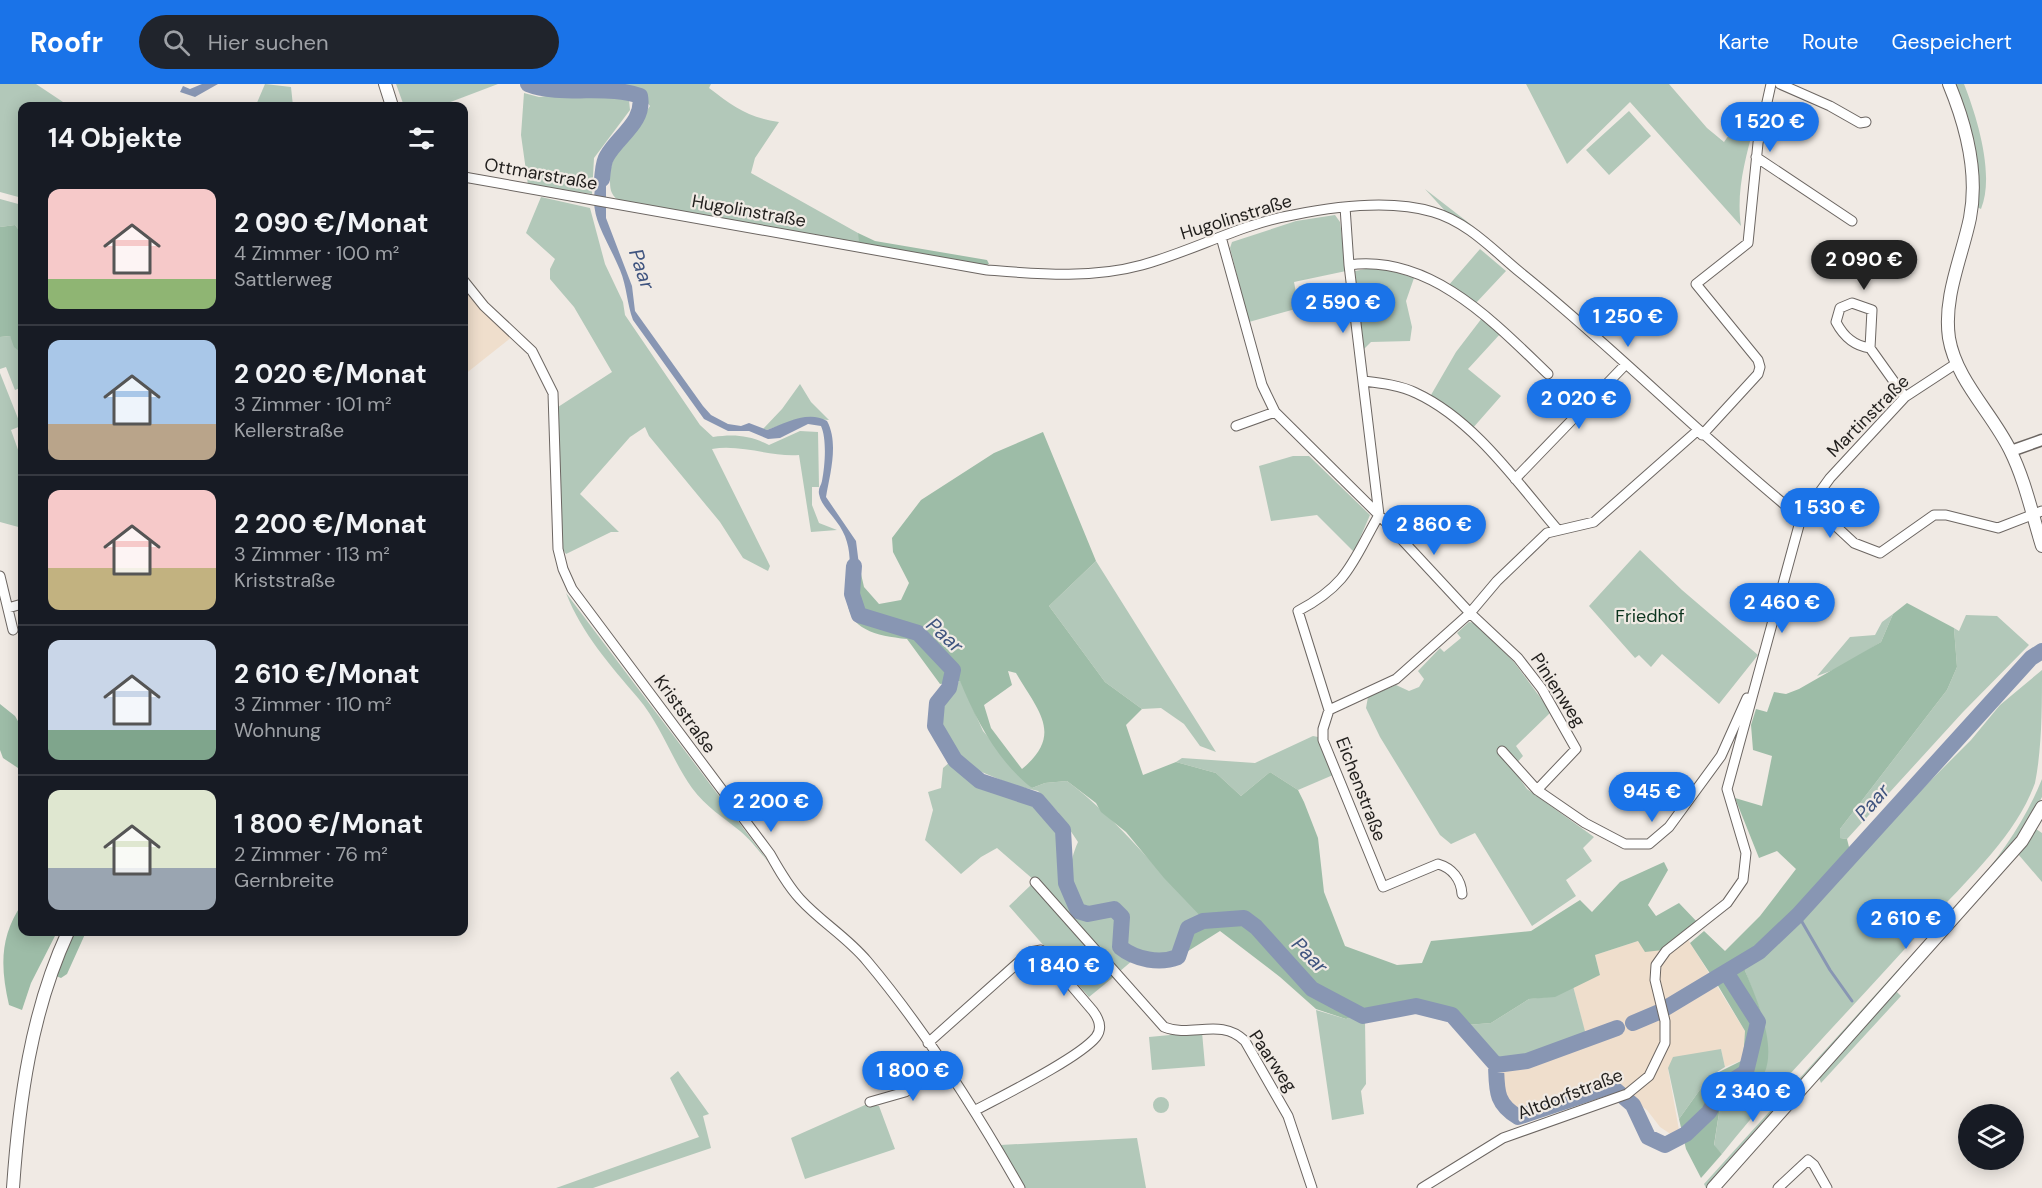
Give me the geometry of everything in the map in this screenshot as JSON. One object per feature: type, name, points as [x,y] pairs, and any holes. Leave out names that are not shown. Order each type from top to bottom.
[{"type":"main road","points":[[385,84],[391,102]]},
{"type":"main road","points":[[1949,84],[1966,130],[1972,178],[1971,215],[1953,281],[1949,309],[1949,336],[1957,363],[2011,452],[2037,513],[2042,546]]},
{"type":"main road","points":[[1713,1188],[2022,841],[2042,807]]},
{"type":"main road","points":[[13,1188],[25,1074],[41,1004],[52,968],[66,936]]},
{"type":"street","points":[[1345,207],[1348,265],[1379,515],[1360,552],[1334,590],[1298,611],[1329,710],[1396,679],[1470,613],[1497,581],[1547,533],[1594,522],[1700,433],[1758,374],[1760,367],[1758,360],[1696,284],[1748,243],[1756,157],[1771,84]]},
{"type":"street","points":[[1780,84],[1830,106],[1860,123],[1866,123]]},
{"type":"street","points":[[1756,157],[1852,221]]},
{"type":"street","name":"Ottmarstraße","points":[[468,178],[612,204]]},
{"type":"street","name":"Hugolinstraße","points":[[612,204],[987,270],[1062,275],[1108,271],[1141,265],[1292,215],[1345,207],[1416,208],[1446,217],[1485,242],[1626,364],[1700,433],[1801,518]]},
{"type":"street","points":[[1221,237],[1262,385],[1275,412],[1379,515],[1470,613]]},
{"type":"street","points":[[1348,265],[1369,262],[1396,265],[1425,277],[1481,311],[1548,374]]},
{"type":"street","name":"Kriststraße","points":[[468,286],[484,306],[532,351],[553,393],[558,549],[562,569],[572,589],[770,854],[788,885],[802,901],[849,940],[928,1043],[976,1110],[1020,1188]]},
{"type":"street","points":[[1870,348],[1872,310],[1852,303],[1840,308],[1836,322],[1844,335],[1853,342],[1870,348],[1905,397]]},
{"type":"street","name":"Martinstraße","points":[[1737,743],[1801,518],[1830,478],[1905,397],[1957,363]]},
{"type":"street","points":[[1515,479],[1626,364]]},
{"type":"street","points":[[1363,381],[1414,391],[1440,406],[1515,479],[1557,529]]},
{"type":"street","points":[[1236,426],[1275,412]]},
{"type":"street","points":[[2011,452],[2042,440]]},
{"type":"street","points":[[1811,503],[1854,543],[1880,553],[1934,515],[1946,515],[1998,528],[2037,513]]},
{"type":"street","points":[[0,576],[13,630]]},
{"type":"street","points":[[8,608],[18,605]]},
{"type":"street","name":"Pinienweg","points":[[1470,613],[1518,658],[1536,681],[1568,731],[1576,749],[1537,790]]},
{"type":"street","points":[[1502,751],[1537,790],[1610,838],[1632,845],[1649,844],[1669,827],[1721,756],[1741,707],[1755,682]]},
{"type":"street","name":"Eichenstraße","points":[[1329,710],[1323,729],[1323,740],[1383,887],[1438,864],[1447,867],[1461,882],[1462,894]]},
{"type":"street","name":"Altdorfstraße","points":[[1422,1188],[1503,1138],[1627,1094],[1649,1076],[1665,1043],[1665,1021],[1654,980],[1656,965],[1666,951],[1727,903],[1743,880],[1746,853],[1727,789],[1737,743]]},
{"type":"street","name":"Paarweg","points":[[1035,882],[1164,1027],[1172,1030],[1221,1029],[1238,1035],[1245,1041],[1288,1116],[1312,1188]]},
{"type":"street","points":[[928,1043],[1030,952],[1041,951],[1093,1011],[1099,1020],[1100,1028],[1090,1042],[976,1110]]},
{"type":"street","points":[[870,1102],[905,1092],[946,1068]]},
{"type":"street","points":[[1778,1188],[1808,1160],[1814,1165],[1827,1188]]},
{"type":"shaded area","points":[[468,291],[513,336],[468,372]]},
{"type":"shaded area","points":[[1684,933],[1745,1031],[1743,1060],[1725,1067],[1721,1049],[1668,1069],[1681,1141],[1660,1127],[1647,1110],[1603,1084],[1519,1113],[1504,1095],[1501,1071],[1588,1045],[1573,986],[1600,975],[1595,955],[1638,941]]},
{"type":"green space","points":[[0,84],[36,84],[63,102],[18,102],[18,197],[0,192]]},
{"type":"green space","points":[[265,84],[291,87],[293,102],[257,102]]},
{"type":"green space","points":[[396,84],[498,84],[451,102],[403,102]]},
{"type":"green space","points":[[598,84],[711,84],[709,88],[741,110],[779,122],[755,158],[751,173],[858,233],[859,241],[852,242],[618,200],[612,193],[610,185],[614,158],[618,148],[650,106],[633,90],[621,86]]},
{"type":"green space","points":[[1526,84],[1669,84],[1707,128],[1724,142],[1743,115],[1754,126],[1741,188],[1741,226],[1630,102],[1567,164]]},
{"type":"green space","points":[[1954,84],[1964,84],[1983,146],[1986,180],[1981,209],[1977,207]]},
{"type":"green space","points":[[578,92],[618,95],[629,100],[630,110],[594,158],[592,194],[528,185],[521,135],[524,93],[539,97]]},
{"type":"green space","points":[[1629,111],[1651,136],[1609,175],[1586,150]]},
{"type":"green space","points":[[1425,189],[1474,227],[1447,213]]},
{"type":"green space","points":[[541,197],[590,208],[605,264],[623,302],[625,315],[700,425],[713,437],[741,436],[769,445],[800,431],[818,432],[819,487],[812,487],[812,505],[819,523],[837,530],[811,532],[799,455],[734,448],[712,449],[770,566],[768,571],[743,558],[720,522],[649,436],[645,427],[630,437],[580,494],[619,532],[611,532],[566,554],[562,548],[558,407],[612,372],[574,307],[550,279],[550,269],[555,259],[526,233]]},
{"type":"green space","points":[[0,199],[18,204],[18,229],[15,225],[0,227]]},
{"type":"green space","points":[[1335,215],[1340,222],[1346,271],[1294,282],[1299,308],[1249,322],[1230,248],[1232,242],[1296,221]]},
{"type":"green space","points":[[15,225],[18,229],[18,350],[14,347],[10,336],[0,337],[0,227]]},
{"type":"green space","points":[[858,233],[875,241],[987,260],[989,264],[984,266],[852,242],[859,241]]},
{"type":"green space","points":[[1480,249],[1506,271],[1475,304],[1448,286]]},
{"type":"green space","points":[[1371,268],[1389,270],[1414,278],[1406,301],[1412,327],[1410,341],[1371,342],[1363,350],[1355,271]]},
{"type":"green space","points":[[1482,318],[1501,333],[1468,369],[1501,396],[1472,429],[1431,395],[1456,352]]},
{"type":"green space","points":[[10,336],[18,349],[18,389],[15,390],[6,367],[0,369],[0,337]]},
{"type":"green space","points":[[0,373],[18,418],[18,427],[11,430],[18,450],[18,527],[0,522]]},
{"type":"green space","points":[[800,384],[811,402],[829,420],[801,418],[767,430],[763,429],[782,409]]},
{"type":"green space","points":[[1043,432],[1096,561],[1049,606],[1105,682],[1142,709],[1126,725],[1143,775],[1176,762],[1216,773],[1241,796],[1270,772],[1298,790],[1318,838],[1324,892],[1345,946],[1397,965],[1422,963],[1431,941],[1531,931],[1580,900],[1592,912],[1620,882],[1664,862],[1668,870],[1648,905],[1656,916],[1679,903],[1699,924],[1663,950],[1645,952],[1638,941],[1595,955],[1600,975],[1555,997],[1529,999],[1491,1023],[1467,1025],[1450,1010],[1425,1003],[1397,1004],[1370,1010],[1346,1019],[1316,1009],[1280,977],[1220,931],[1185,953],[1187,942],[1192,934],[1207,923],[1164,878],[1126,832],[1101,812],[1096,803],[1067,781],[1045,783],[1032,788],[998,753],[973,711],[960,681],[940,684],[907,639],[872,632],[855,621],[850,612],[847,601],[848,587],[856,591],[859,565],[864,587],[879,604],[901,600],[909,583],[893,552],[892,538],[921,500],[994,453]],"holes":[[[1008,671],[1016,673],[1039,711],[1044,733],[1042,745],[1022,769],[991,728],[984,705],[1012,685]]]},
{"type":"green space","points":[[1293,456],[1309,456],[1370,515],[1354,552],[1317,515],[1271,521],[1259,466]]},
{"type":"green space","name":"Friedhof","points":[[1640,550],[1682,590],[1758,655],[1719,704],[1662,654],[1651,667],[1639,655],[1635,658],[1589,606]]},
{"type":"green space","points":[[1096,561],[1216,752],[1200,746],[1184,724],[1161,708],[1142,709],[1105,682],[1049,606]]},
{"type":"green space","points":[[566,593],[771,865],[744,835],[697,795],[646,708],[588,636]]},
{"type":"green space","points":[[1907,603],[1954,628],[1957,667],[1947,690],[1840,829],[1840,838],[1847,839],[1851,855],[1804,908],[1771,940],[1713,978],[1690,943],[1704,931],[1725,951],[1760,916],[1796,869],[1777,851],[1759,858],[1735,798],[1762,806],[1772,756],[1753,750],[1751,725],[1756,709],[1767,712],[1774,692],[1786,694],[1799,689],[1881,642],[1893,614]]},
{"type":"green space","points":[[1893,614],[1881,642],[1839,668],[1817,676],[1850,637],[1875,635],[1882,622]]},
{"type":"green space","points":[[1966,615],[1997,616],[2029,645],[1963,712],[1847,839],[1840,838],[1840,829],[1947,690],[1957,667],[1954,628],[1959,631]]},
{"type":"green space","points":[[1469,622],[1475,623],[1514,662],[1551,712],[1516,746],[1523,756],[1512,768],[1527,789],[1594,837],[1583,848],[1592,861],[1566,880],[1576,896],[1532,926],[1475,833],[1451,844],[1440,835],[1380,737],[1366,708],[1368,697],[1396,685],[1409,691],[1419,687],[1424,679],[1418,671],[1440,648],[1444,652],[1461,638],[1457,633]]},
{"type":"green space","points":[[2042,670],[2041,727],[2035,783],[2017,819],[1979,868],[1801,1062],[1722,1154],[1714,1146],[1721,1100],[1731,1095],[1761,1013],[1744,968],[1772,950],[1876,835],[1971,740],[2000,705]]},
{"type":"green space","points":[[960,680],[983,731],[1032,788],[1045,783],[1067,781],[1120,828],[1203,915],[1186,921],[1169,955],[1151,955],[1125,947],[1128,914],[1117,904],[1081,906],[1071,874],[1072,860],[1078,842],[1058,812],[1038,791],[1013,785],[972,768],[958,758],[939,723],[940,708]]},
{"type":"green space","points":[[0,704],[18,721],[18,768],[3,758],[0,750]]},
{"type":"green space","points":[[1313,736],[1318,737],[1333,775],[1298,790],[1270,772],[1241,796],[1216,773],[1176,762],[1182,758],[1255,763]]},
{"type":"green space","points":[[950,762],[978,783],[1033,802],[1056,833],[1062,849],[1059,872],[1074,910],[1085,917],[1113,913],[1119,922],[1117,945],[1133,960],[1119,972],[1034,880],[997,848],[981,857],[961,874],[925,840],[933,810],[928,792],[941,788],[943,768]]},
{"type":"green space","points":[[2042,779],[2042,797],[2022,833],[1970,891],[2014,833]]},
{"type":"green space","points":[[2036,829],[2042,833],[2042,882],[2018,854]]},
{"type":"green space","points":[[1032,884],[1116,975],[1089,997],[1009,906]]},
{"type":"green space","points":[[18,911],[18,936],[55,936],[31,983],[22,1010],[9,1005],[3,964],[9,928]]},
{"type":"green space","points":[[1941,924],[1706,1188],[1704,1184]]},
{"type":"green space","points":[[71,936],[84,936],[67,974],[61,978],[56,976]]},
{"type":"green space","points":[[1744,968],[1766,1031],[1767,1064],[1762,1078],[1751,1089],[1721,1100],[1714,1145],[1722,1154],[1701,1178],[1686,1149],[1679,1119],[1709,1077],[1743,1060],[1745,1031],[1717,984]]},
{"type":"green space","points":[[1573,986],[1586,1035],[1502,1063],[1467,1025],[1491,1023],[1529,999],[1555,996]]},
{"type":"green space","points":[[1894,989],[1901,996],[1821,1083],[1818,1075]]},
{"type":"green space","points":[[1316,1010],[1346,1019],[1356,1015],[1365,1021],[1366,1084],[1361,1091],[1364,1114],[1332,1120]]},
{"type":"green space","points":[[1202,1032],[1205,1066],[1152,1070],[1149,1037]]},
{"type":"green space","points":[[1721,1049],[1725,1067],[1709,1077],[1679,1119],[1668,1068],[1673,1057]]},
{"type":"green space","points":[[678,1071],[709,1114],[703,1116],[711,1148],[593,1188],[556,1188],[699,1137],[670,1078]]},
{"type":"green space","points":[[1161,1097],[1169,1105],[1161,1113],[1153,1105]]},
{"type":"green space","points":[[865,1105],[879,1106],[895,1149],[805,1179],[791,1138]]},
{"type":"green space","points":[[1137,1138],[1146,1188],[1023,1188],[1000,1145]]},
{"type":"water","points":[[202,84],[218,84],[195,97],[180,92],[183,86],[190,89]]},
{"type":"water","points":[[606,157],[606,218],[632,286],[635,311],[703,406],[711,415],[728,424],[741,426],[749,423],[767,430],[805,417],[827,421],[831,430],[833,449],[826,497],[856,541],[859,565],[856,591],[848,587],[850,561],[845,536],[819,494],[825,453],[821,426],[808,424],[780,438],[768,439],[749,431],[728,431],[704,419],[633,320],[620,270],[600,228],[594,204],[595,190]]},
{"type":"waterway","name":"Paar","points":[[528,84],[555,90],[614,91],[640,96],[635,121],[607,156],[602,179]]},
{"type":"waterway","name":"Paar","points":[[854,566],[852,594],[859,615],[918,633],[953,670],[949,688],[937,703],[935,726],[955,760],[980,781],[1037,800],[1063,830],[1066,883],[1078,911],[1088,914],[1114,909],[1122,917],[1120,947],[1126,951],[1148,960],[1171,959],[1178,957],[1188,928],[1203,921],[1244,918],[1256,927],[1312,989],[1363,1016],[1416,1006],[1452,1015],[1496,1065],[1527,1061],[1617,1028]]},
{"type":"waterway","name":"Paar","points":[[1633,1023],[1659,1012],[1759,952],[1798,915],[2031,658],[2042,651]]},
{"type":"waterway","points":[[1798,915],[1830,970],[1852,1001]]},
{"type":"waterway","name":"Paar","points":[[1496,1065],[1497,1089],[1501,1101],[1510,1112],[1518,1117],[1611,1086],[1633,1105],[1648,1137],[1665,1145],[1686,1134],[1709,1112],[1722,1087],[1746,1072],[1758,1022],[1726,972]]}]
